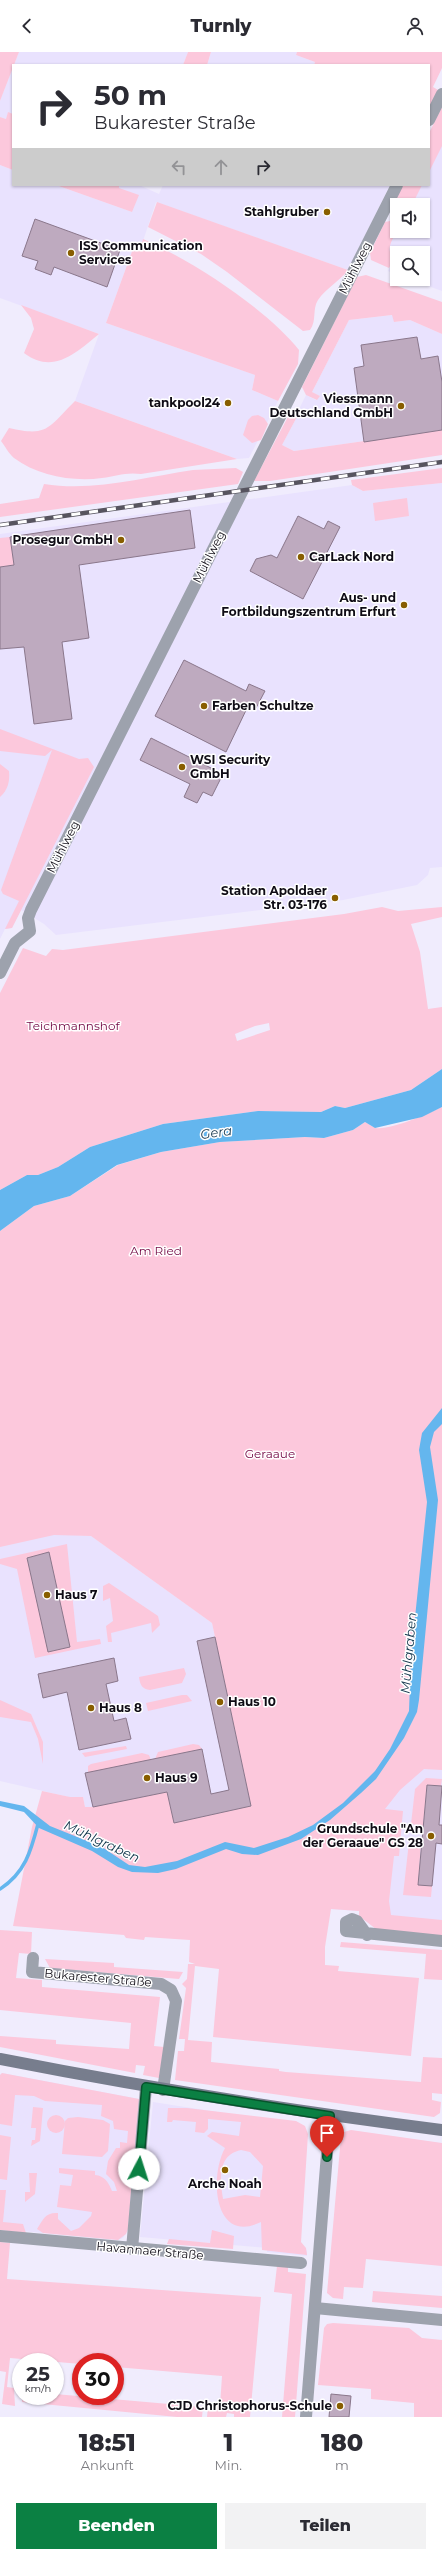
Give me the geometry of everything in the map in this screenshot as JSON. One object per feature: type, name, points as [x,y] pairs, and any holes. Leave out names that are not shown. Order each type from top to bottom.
[{"type":"street","points":[[430,118],[442,94]]},
{"type":"street","name":"Mühlweg","points":[[0,973],[15,943],[30,931],[28,918],[31,910],[396,186]]},
{"type":"street","points":[[367,1935],[442,1941]]},
{"type":"street","name":"Bukarester Straße","points":[[33,1958],[32,1972],[161,1984],[171,1990],[176,2001],[163,2090]]},
{"type":"street","points":[[0,2060],[163,2090],[330,2116],[442,2130]]},
{"type":"street","points":[[132,2250],[146,2087]]},
{"type":"street","points":[[306,2417],[330,2116]]},
{"type":"street","name":"Havannaer Straße","points":[[0,2236],[132,2250],[301,2263]]},
{"type":"street","points":[[315,2308],[442,2320]]},
{"type":"shaded area","points":[[19,52],[188,52],[183,64],[14,64]]},
{"type":"shaded area","points":[[211,52],[297,52],[296,55],[315,62],[314,64],[207,64]]},
{"type":"shaded area","points":[[12,70],[12,114],[8,113],[6,119],[0,117],[0,101]]},
{"type":"shaded area","points":[[442,111],[442,291],[428,286],[430,286],[430,246],[390,246],[390,254],[388,247],[393,238],[430,238],[430,198],[398,198],[404,186],[430,186],[430,135]]},
{"type":"shaded area","points":[[0,165],[12,170],[12,186],[59,186],[132,212],[118,188],[119,186],[141,186],[159,194],[163,186],[390,186],[348,270],[156,202],[141,247],[134,246],[106,323],[255,375],[252,390],[278,401],[249,458],[237,459],[75,401],[99,334],[0,298]]},
{"type":"shaded area","points":[[393,315],[395,322],[410,320],[442,334],[442,430],[294,451],[282,445],[299,413],[307,417],[307,415],[298,411],[306,395],[316,400],[320,396],[312,392],[349,320]]},
{"type":"shaded area","points":[[442,483],[442,867],[430,868],[428,875],[417,885],[343,900],[56,935],[44,924],[21,910],[12,928],[5,929],[0,939],[0,534],[352,485],[363,491]]},
{"type":"shaded area","points":[[0,1530],[91,1536],[212,1623],[251,1806],[174,1823],[167,1792],[93,1807],[85,1807],[83,1797],[69,1797],[0,1781]]},
{"type":"shaded area","points":[[432,1761],[442,1763],[442,1936],[359,1916],[359,1911],[331,1909],[343,1859],[399,1788]]},
{"type":"shaded area","points":[[2,2073],[139,2099],[128,2229],[123,2238],[118,2240],[0,2229],[0,2075]]},
{"type":"shaded area","name":"Arche Noah","points":[[153,2102],[301,2125],[298,2241],[307,2251],[307,2256],[267,2252],[267,2248],[140,2237]]},
{"type":"green space","points":[[0,52],[19,52],[14,64],[12,64],[12,70],[0,101]]},
{"type":"green space","points":[[188,52],[211,52],[207,64],[183,64]]},
{"type":"green space","points":[[297,52],[442,52],[442,68],[433,87],[438,90],[430,105],[430,64],[314,64],[315,62],[296,55]]},
{"type":"green space","points":[[442,107],[442,146],[430,170],[430,131]]},
{"type":"green space","points":[[8,112],[12,114],[12,170],[0,165],[0,117],[6,119]]},
{"type":"green space","points":[[59,186],[119,186],[119,188],[139,195],[132,212]]},
{"type":"green space","points":[[403,186],[422,186],[416,198],[397,198]]},
{"type":"green space","points":[[157,202],[348,270],[318,300],[315,307],[312,326],[310,330],[303,331],[227,272],[201,254],[148,227]]},
{"type":"green space","points":[[390,221],[390,238],[393,238],[390,245],[389,268],[371,260],[370,253],[385,222]]},
{"type":"green space","points":[[143,239],[183,259],[227,287],[268,318],[299,350],[298,364],[278,401],[252,390],[255,375],[106,323],[134,246],[141,247]]},
{"type":"green space","points":[[366,275],[390,284],[390,286],[397,286],[442,302],[442,334],[410,320],[394,322],[392,315],[349,320],[312,392],[320,396],[317,400],[306,395],[302,387],[357,277]]},
{"type":"green space","points":[[21,305],[99,334],[82,348],[64,359],[54,362],[45,362],[35,359],[24,353],[34,329],[31,318]]},
{"type":"green space","points":[[75,401],[237,459],[141,474],[126,474],[102,478],[79,479],[56,476],[23,464],[14,458],[1,441],[9,428],[22,431],[40,431],[46,428],[53,424]]},
{"type":"green space","points":[[298,411],[308,415],[308,417],[299,413],[282,445],[294,451],[442,430],[442,455],[270,481],[254,481],[290,413]]},
{"type":"green space","points":[[258,415],[264,418],[268,424],[261,440],[252,443],[243,435],[248,420],[252,416]]},
{"type":"green space","points":[[236,468],[243,472],[238,484],[0,517],[0,504],[39,498],[44,484],[63,486],[100,485],[193,470]]},
{"type":"green space","points":[[442,468],[442,483],[363,491],[352,485],[351,480]]},
{"type":"green space","points":[[407,498],[409,516],[375,521],[373,503]]},
{"type":"green space","points":[[10,537],[14,565],[0,567],[0,538]]},
{"type":"green space","points":[[0,729],[79,759],[88,758],[94,767],[12,928],[5,929],[19,901],[3,894],[1,890],[52,750],[45,756],[0,751]]},
{"type":"green space","points":[[0,764],[9,771],[9,782],[7,788],[0,797]]},
{"type":"green space","name":"Teichmannshof","points":[[382,907],[398,911],[442,907],[442,917],[411,924],[420,952],[428,1009],[442,1007],[442,1069],[411,1090],[345,1108],[335,1106],[321,1112],[258,1111],[163,1124],[90,1147],[58,1167],[38,1175],[27,1175],[0,1190],[0,993],[23,948],[46,956],[52,949],[63,950],[344,914]],"holes":[[[269,1023],[270,1030],[237,1041],[235,1034],[255,1026]]]},
{"type":"green space","name":"Geraaue","points":[[442,1107],[442,1770],[424,1769],[400,1790],[385,1809],[403,1811],[399,1856],[394,1856],[389,1901],[391,1915],[442,1920],[442,1936],[376,1929],[359,1916],[359,1911],[331,1909],[325,1947],[325,1965],[339,1966],[338,1971],[419,1978],[411,2056],[213,2037],[219,1969],[195,1966],[188,2040],[212,2042],[211,2062],[279,2069],[279,2071],[286,2072],[421,2082],[423,2057],[442,2058],[442,2094],[432,2093],[432,2100],[441,2102],[440,2113],[434,2117],[175,2080],[178,2051],[184,2051],[185,2039],[179,2039],[186,1988],[182,1984],[187,1979],[188,1964],[195,1964],[189,1962],[190,1940],[145,1937],[144,1940],[126,1938],[124,1935],[13,1926],[32,1827],[42,1791],[70,1797],[83,1797],[85,1807],[93,1807],[167,1792],[174,1823],[251,1806],[212,1623],[91,1536],[54,1535],[0,1547],[0,1231],[34,1206],[70,1196],[118,1165],[161,1152],[220,1142],[305,1137],[324,1138],[353,1130],[365,1122],[376,1128],[391,1127]]},
{"type":"green space","points":[[67,1544],[77,1642],[100,1639],[101,1644],[35,1658],[17,1569],[0,1564],[0,1559]]},
{"type":"green space","points":[[109,1583],[158,1616],[160,1625],[152,1633],[151,1623],[111,1633],[112,1642],[108,1642],[106,1626],[113,1621],[110,1598],[103,1601],[103,1586]]},
{"type":"green space","points":[[184,1668],[186,1674],[182,1683],[150,1690],[143,1688],[140,1682],[139,1677]]},
{"type":"green space","points":[[187,1695],[192,1701],[148,1711],[146,1703]]},
{"type":"green space","points":[[0,1700],[31,1714],[43,1742],[43,1764],[38,1739],[31,1722],[0,1717]]},
{"type":"green space","points":[[193,1744],[199,1745],[202,1749],[155,1759],[158,1752]]},
{"type":"green space","points":[[126,1746],[127,1749],[85,1757],[82,1753]]},
{"type":"green space","points":[[142,1753],[149,1755],[151,1760],[88,1773],[88,1766],[91,1764]]},
{"type":"green space","points":[[426,1778],[442,1779],[441,1786],[427,1785],[423,1826],[411,1824],[415,1789]]},
{"type":"green space","points":[[409,1842],[421,1843],[418,1885],[432,1886],[431,1897],[403,1895]]},
{"type":"green space","points":[[0,1930],[32,1932],[31,1954],[19,1953],[16,1978],[42,1980],[42,1987],[160,1997],[154,2046],[164,2047],[159,2078],[143,2075],[145,2066],[136,2065],[135,2073],[0,2047],[0,2036],[56,2040],[56,2044],[129,2049],[131,2023],[0,2010]]},
{"type":"green space","points":[[341,1942],[442,1950],[442,1980],[424,1979],[426,1954],[340,1947]]},
{"type":"green space","points":[[45,1959],[114,1963],[114,1967],[183,1972],[179,1979],[50,1968]]},
{"type":"green space","points":[[2,2073],[139,2099],[128,2229],[126,2234],[118,2240],[43,2233],[37,2229],[43,2219],[54,2213],[58,2213],[58,2219],[71,2231],[79,2228],[91,2216],[92,2212],[57,2207],[60,2185],[71,2186],[73,2175],[59,2173],[59,2168],[95,2171],[95,2175],[106,2180],[112,2191],[117,2191],[114,2182],[106,2174],[108,2161],[116,2148],[120,2148],[120,2142],[127,2143],[128,2131],[114,2129],[113,2121],[101,2116],[102,2105],[45,2101],[34,2096],[15,2095],[12,2126],[0,2124],[0,2075]]},
{"type":"green space","points":[[33,2107],[43,2108],[40,2141],[31,2146],[32,2140],[35,2140],[36,2128],[31,2128]]},
{"type":"green space","points":[[168,2108],[187,2108],[296,2121],[305,2126],[308,2134],[301,2242],[306,2248],[307,2255],[262,2250],[261,2222],[245,2227],[233,2224],[225,2216],[219,2204],[217,2175],[220,2160],[225,2148],[207,2136],[212,2132],[239,2136],[241,2122],[208,2119],[208,2129],[204,2133],[195,2132],[196,2122],[173,2120],[172,2122],[167,2122]],"holes":[[[241,2150],[250,2152],[263,2166],[260,2197],[245,2195],[223,2199],[221,2176],[224,2163],[233,2153]]]},
{"type":"green space","points":[[56,2115],[62,2118],[65,2124],[62,2130],[56,2133],[50,2130],[47,2124],[50,2118]]},
{"type":"green space","points":[[78,2117],[103,2120],[110,2124],[108,2151],[102,2157],[62,2154],[65,2121],[68,2118]]},
{"type":"green space","points":[[351,2130],[442,2143],[442,2266],[366,2259],[363,2288],[344,2287],[343,2299],[333,2298],[327,2293],[341,2137],[344,2132]]},
{"type":"green space","points":[[0,2135],[11,2137],[7,2180],[0,2179]]},
{"type":"green space","points":[[29,2173],[37,2173],[35,2194],[25,2202],[25,2192],[30,2192]]},
{"type":"green space","points":[[0,2190],[6,2190],[3,2222],[23,2224],[26,2233],[0,2230]]},
{"type":"green space","points":[[212,2230],[234,2236],[233,2249],[167,2244],[169,2239],[210,2243]]},
{"type":"green space","points":[[0,2242],[10,2243],[7,2279],[261,2297],[250,2417],[234,2417],[234,2414],[227,2413],[226,2417],[207,2417],[208,2406],[220,2406],[222,2376],[124,2368],[124,2353],[72,2353],[72,2363],[64,2363],[64,2353],[12,2353],[12,2358],[10,2358],[7,2387],[12,2388],[12,2405],[15,2406],[2,2404],[6,2372],[0,2371]]},
{"type":"green space","points":[[277,2266],[288,2267],[288,2272],[306,2274],[295,2417],[282,2417],[292,2294],[274,2292]]},
{"type":"green space","points":[[373,2291],[442,2296],[442,2308],[372,2302]]},
{"type":"green space","points":[[333,2323],[409,2328],[422,2338],[442,2340],[442,2417],[414,2417],[414,2403],[371,2399],[371,2389],[318,2385],[324,2328],[327,2324]]},
{"type":"green space","points":[[64,2395],[72,2395],[72,2405],[124,2405],[124,2400],[203,2407],[202,2417],[177,2417],[53,2405],[64,2405]]},
{"type":"water","name":"Gera","points":[[442,1069],[442,1107],[422,1117],[375,1128],[365,1122],[353,1130],[324,1138],[305,1137],[220,1142],[161,1152],[117,1165],[70,1196],[34,1206],[0,1231],[0,1190],[27,1175],[38,1175],[58,1167],[90,1147],[163,1124],[258,1111],[321,1112],[335,1106],[345,1108],[411,1090]]},
{"type":"water","points":[[442,1408],[442,1424],[434,1432],[430,1447],[438,1500],[417,1712],[404,1738],[376,1779],[361,1793],[330,1820],[301,1839],[258,1855],[242,1854],[226,1849],[176,1869],[158,1873],[132,1872],[118,1867],[92,1851],[39,1828],[24,1812],[0,1806],[0,1801],[24,1806],[50,1826],[102,1847],[129,1865],[145,1867],[177,1861],[225,1842],[254,1848],[288,1837],[313,1825],[343,1803],[375,1771],[390,1749],[409,1711],[411,1656],[427,1502],[419,1450],[422,1433]]},
{"type":"building","name":"ISS Communication Services","points":[[35,219],[120,250],[107,287],[54,267],[51,275],[35,269],[38,261],[22,256]]},
{"type":"building","name":"Viessmann Deutschland GmbH","points":[[417,337],[421,359],[438,356],[442,382],[442,430],[364,442],[354,368],[364,366],[361,345]]},
{"type":"building","points":[[190,510],[195,548],[79,565],[89,638],[62,642],[72,719],[34,724],[24,647],[0,649],[0,567],[14,565],[10,537]]},
{"type":"building","name":"CarLack Nord","points":[[298,516],[324,529],[328,521],[340,527],[303,599],[250,571],[256,559],[271,555],[277,558]]},
{"type":"building","name":"Farben Schultze","points":[[184,660],[246,691],[249,684],[265,691],[256,708],[249,704],[226,752],[155,716]]},
{"type":"building","name":"WSI Security GmbH","points":[[151,738],[223,774],[212,796],[203,792],[197,803],[184,797],[190,784],[140,760]]},
{"type":"building","name":"Haus 7","points":[[49,1552],[70,1647],[48,1652],[27,1558]]},
{"type":"building","points":[[215,1637],[251,1806],[174,1823],[167,1792],[93,1807],[85,1773],[202,1749],[211,1794],[229,1790],[197,1641]]},
{"type":"building","name":"Haus 8","points":[[114,1658],[118,1681],[106,1684],[114,1721],[126,1718],[131,1739],[79,1750],[67,1692],[43,1698],[38,1674]]},
{"type":"building","points":[[427,1785],[442,1786],[439,1825],[442,1825],[442,1844],[436,1843],[432,1886],[418,1885]]},
{"type":"building","name":"CJD Christophorus-Schule","points":[[331,2394],[351,2396],[349,2417],[329,2417]]},
{"type":"waterway","points":[[0,1889],[16,1876],[26,1861],[38,1824]]},
{"type":"railway","points":[[0,525],[442,462]]},
{"type":"place","name":"Stahlgruber","points":[[327,212]]},
{"type":"place","name":"ISS Communication Services","points":[[71,253]]},
{"type":"place","name":"tankpool24","points":[[228,403]]},
{"type":"place","name":"Viessmann Deutschland GmbH","points":[[401,406]]},
{"type":"place","name":"Prosegur GmbH","points":[[121,540]]},
{"type":"place","name":"CarLack Nord","points":[[301,557]]},
{"type":"place","name":"Aus- und Fortbildungszentrum Erfurt","points":[[404,605]]},
{"type":"place","name":"Farben Schultze","points":[[204,706]]},
{"type":"place","name":"WSI Security GmbH","points":[[182,767]]},
{"type":"place","name":"Station Apoldaer Str. 03-176","points":[[335,898]]},
{"type":"place","name":"Haus 7","points":[[47,1595]]},
{"type":"place","name":"Haus 10","points":[[220,1702]]},
{"type":"place","name":"Haus 8","points":[[91,1708]]},
{"type":"place","name":"Haus 9","points":[[147,1778]]},
{"type":"place","name":"Grundschule \"An der Geraaue\" GS 28","points":[[431,1836]]},
{"type":"place","name":"Arche Noah","points":[[225,2170]]},
{"type":"place","name":"CJD Christophorus-Schule","points":[[340,2406]]},
{"type":"route","points":[[139,2169],[146,2087],[330,2116],[327,2157]]},
{"type":"park label","name":"Am Ried","points":[[156,1251]]},
{"type":"water label","name":"Mühlgraben","points":[[408,1653]]},
{"type":"water label","name":"Mühlgraben","points":[[102,1841]]}]
